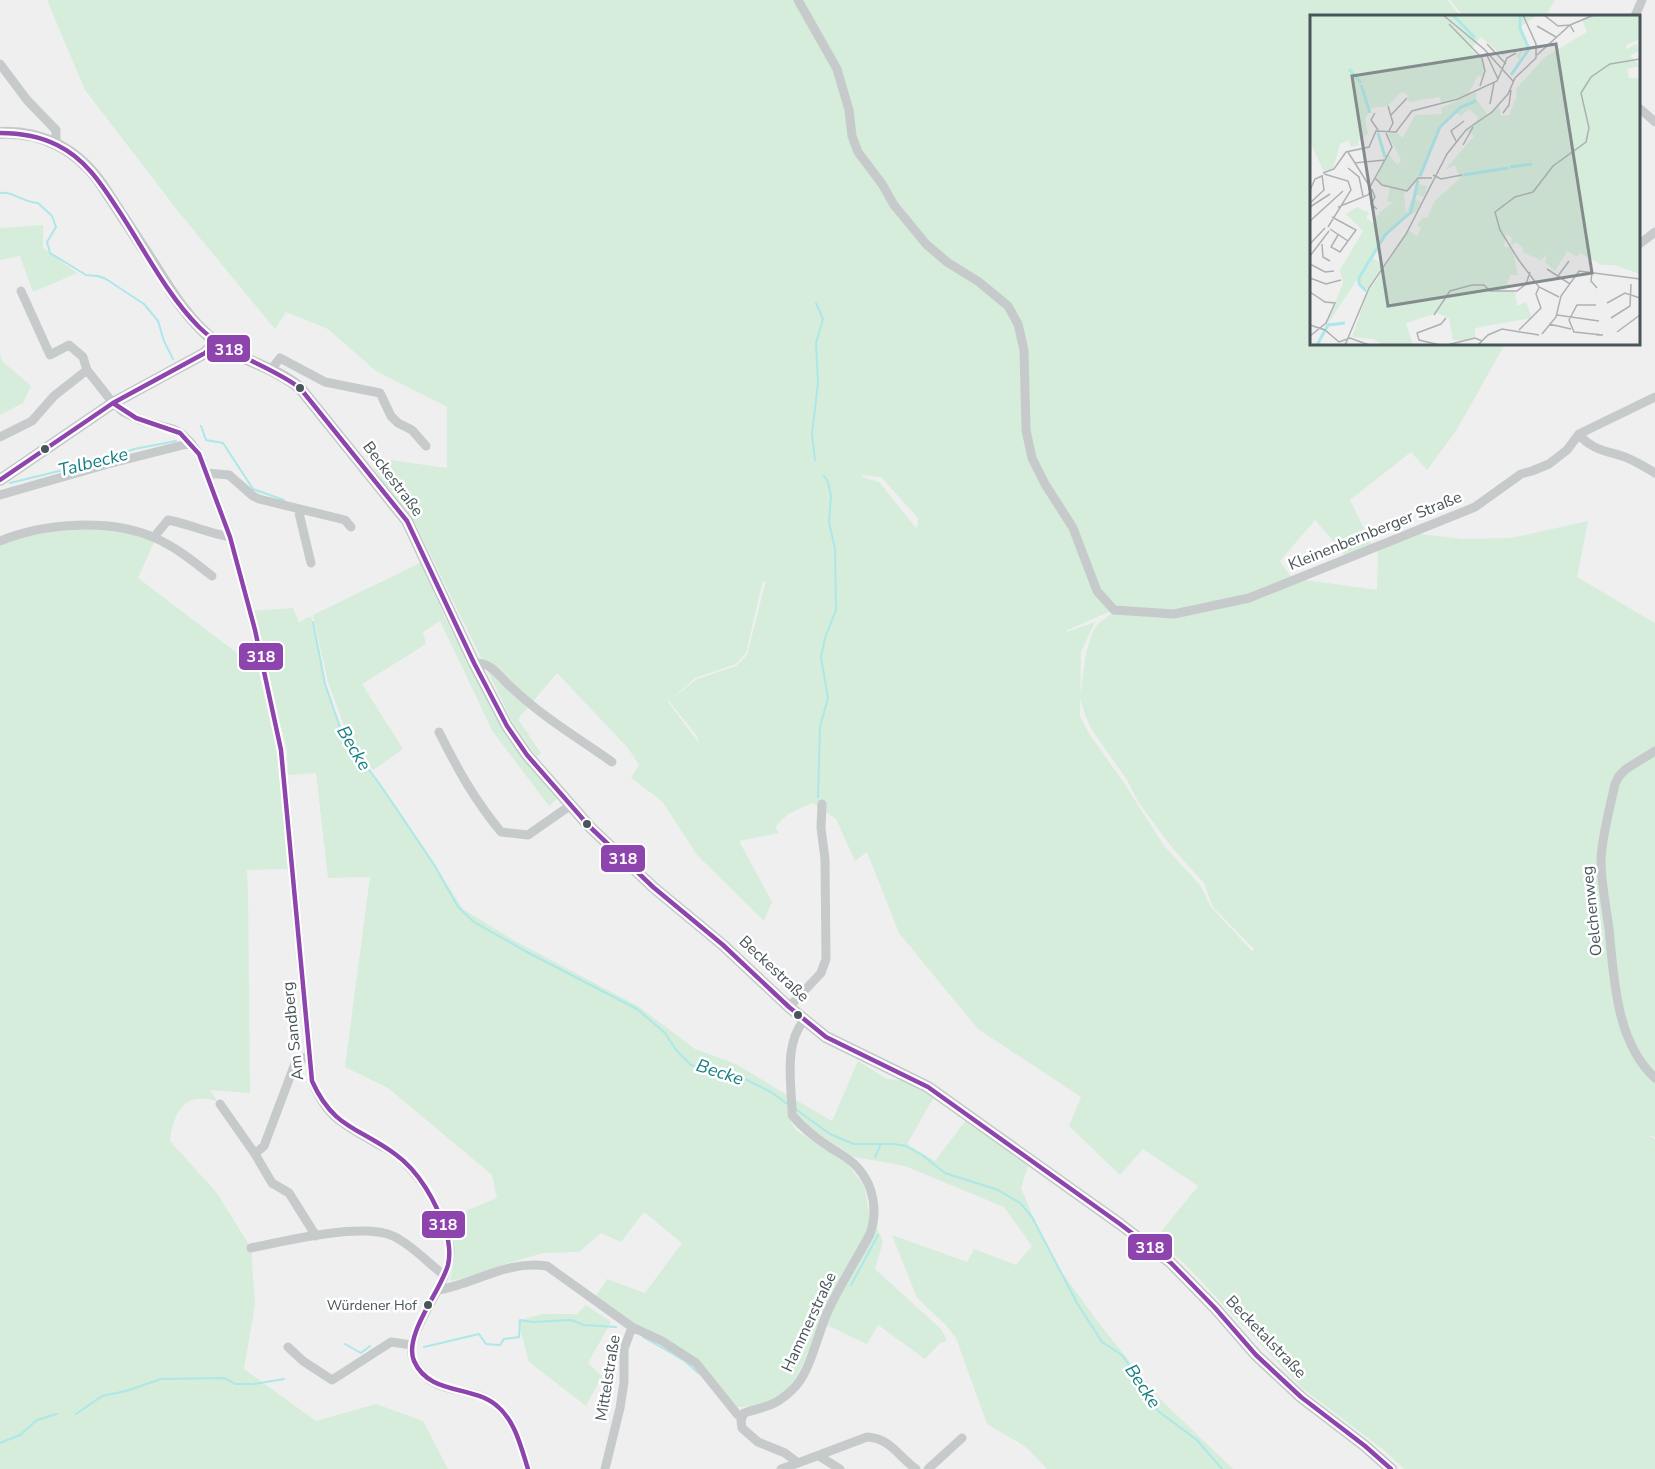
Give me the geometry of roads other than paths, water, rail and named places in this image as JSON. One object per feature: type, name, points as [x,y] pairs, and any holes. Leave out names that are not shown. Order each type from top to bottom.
[{"type":"main road","points":[[0,133],[34,135],[56,143],[78,157],[91,169],[168,287],[195,323],[215,342],[271,369]]},
{"type":"main road","points":[[0,480],[113,403],[205,353],[215,342]]},
{"type":"main road","name":"Beckestraße","points":[[271,369],[300,388],[407,521],[474,663],[514,736],[527,755],[589,826],[653,887],[723,945],[804,1020],[826,1036],[928,1087],[1119,1224]]},
{"type":"main road","name":"Becketalstraße","points":[[1119,1224],[1171,1263],[1257,1355],[1301,1397],[1391,1469]]},
{"type":"street","name":"Kleinenbernberger Straße","points":[[798,0],[837,69],[849,110],[852,136],[858,152],[882,184],[894,205],[926,244],[1008,306],[1018,324],[1023,350],[1026,430],[1032,458],[1045,484],[1073,528],[1096,591],[1114,610],[1174,614],[1249,598],[1475,507],[1521,474],[1549,464],[1567,450],[1579,434],[1655,397]]},
{"type":"street","points":[[1635,15],[1642,0]]},
{"type":"street","points":[[0,64],[27,100],[56,130],[56,143]]},
{"type":"street","points":[[1640,109],[1655,122]]},
{"type":"street","points":[[1640,243],[1655,232]]},
{"type":"street","points":[[21,291],[50,355],[69,345],[83,357],[87,369],[113,403],[123,412],[140,420],[173,429],[191,443]]},
{"type":"street","points":[[271,369],[280,358],[325,382],[380,393],[391,416],[398,423],[412,430],[426,446]]},
{"type":"street","points":[[0,437],[32,421],[54,396],[87,369]]},
{"type":"street","points":[[1579,434],[1585,442],[1626,457],[1655,473]]},
{"type":"street","points":[[0,495],[191,443]]},
{"type":"street","name":"Am Sandberg","points":[[191,443],[199,454],[207,473],[230,537],[255,630],[281,750],[312,1081],[320,1101],[339,1122],[398,1155],[423,1184],[442,1221],[451,1252],[439,1290],[419,1325],[412,1345]]},
{"type":"street","points":[[207,473],[229,474],[259,499],[345,520],[351,527]]},
{"type":"street","points":[[298,508],[311,563]]},
{"type":"street","points":[[154,537],[168,520],[230,537]]},
{"type":"street","points":[[0,541],[31,530],[90,526],[116,528],[154,537],[183,554],[212,576]]},
{"type":"street","points":[[474,663],[483,662],[489,666],[537,709],[612,762]]},
{"type":"street","points":[[439,732],[478,804],[501,832],[528,835],[571,805]]},
{"type":"street","name":"Oelchenweg","points":[[1655,751],[1619,776],[1615,784],[1601,858],[1614,979],[1621,1011],[1634,1053],[1644,1068],[1655,1078]]},
{"type":"street","points":[[789,1007],[821,973],[826,959],[822,804]]},
{"type":"street","name":"Hammerstraße","points":[[741,1417],[744,1413],[768,1408],[799,1382],[828,1310],[870,1234],[873,1224],[872,1194],[859,1168],[801,1126],[792,1113],[791,1049],[797,1029],[804,1020]]},
{"type":"street","points":[[255,1154],[264,1146],[296,1061],[309,1056]]},
{"type":"street","points":[[220,1104],[272,1183],[289,1193],[316,1236]]},
{"type":"street","points":[[251,1248],[357,1230],[377,1231],[394,1236],[444,1275]]},
{"type":"street","points":[[439,1290],[456,1287],[503,1268],[547,1266],[632,1327],[662,1341],[696,1363],[736,1414],[741,1417],[742,1428],[758,1443],[785,1453],[798,1463]]},
{"type":"street","name":"Mittelstraße","points":[[605,1469],[620,1408],[624,1382],[624,1349],[632,1327]]},
{"type":"street","points":[[288,1347],[303,1361],[332,1380],[390,1342],[412,1345],[413,1360],[428,1380],[447,1388],[486,1398],[497,1406],[515,1430],[528,1469]]},
{"type":"street","points":[[781,1469],[867,1437],[879,1438],[889,1443],[903,1459],[916,1469]]},
{"type":"street","points":[[928,1469],[962,1438]]},
{"type":"street","points":[[819,1456],[840,1469]]},
{"type":"waterway","points":[[0,193],[38,203],[52,216],[56,227],[47,242],[50,253],[86,275],[106,279],[144,304],[158,321],[173,359]]},
{"type":"waterway","points":[[815,460],[812,434],[818,383],[816,343],[823,319],[816,303]]},
{"type":"waterway","name":"Becke","points":[[201,426],[206,440],[223,443],[253,489],[284,500]]},
{"type":"waterway","name":"Talbecke","points":[[10,483],[100,461],[134,449],[176,441]]},
{"type":"waterway","points":[[818,797],[820,727],[828,698],[821,657],[825,638],[836,610],[835,549],[829,522],[831,496],[824,476]]},
{"type":"waterway","name":"Becke","points":[[313,622],[325,684],[343,736],[379,783],[435,866],[458,907],[474,922],[637,1009],[665,1033],[676,1050],[691,1065],[747,1080],[771,1092],[789,1105]]},
{"type":"waterway","name":"Becke","points":[[794,1108],[830,1134],[854,1144],[906,1146],[945,1173],[998,1190],[1020,1203],[1032,1217],[1077,1303],[1102,1342],[1122,1355],[1158,1411],[1197,1440],[1222,1469]]},
{"type":"waterway","points":[[875,1157],[880,1146]]},
{"type":"waterway","points":[[851,1285],[878,1235]]},
{"type":"waterway","points":[[424,1347],[479,1334],[486,1344],[500,1345],[504,1339],[519,1337],[520,1320],[532,1322],[571,1320],[584,1325],[616,1327]]},
{"type":"waterway","points":[[643,1337],[685,1361],[698,1373]]},
{"type":"waterway","points":[[345,1344],[361,1353],[370,1346]]},
{"type":"waterway","points":[[76,1414],[102,1396],[126,1391],[161,1379],[225,1378],[235,1384],[254,1384],[284,1379]]},
{"type":"waterway","points":[[0,1443],[20,1435],[37,1420],[57,1414]]},
{"type":"place","name":"Würdener Hof","points":[[428,1305]]}]
